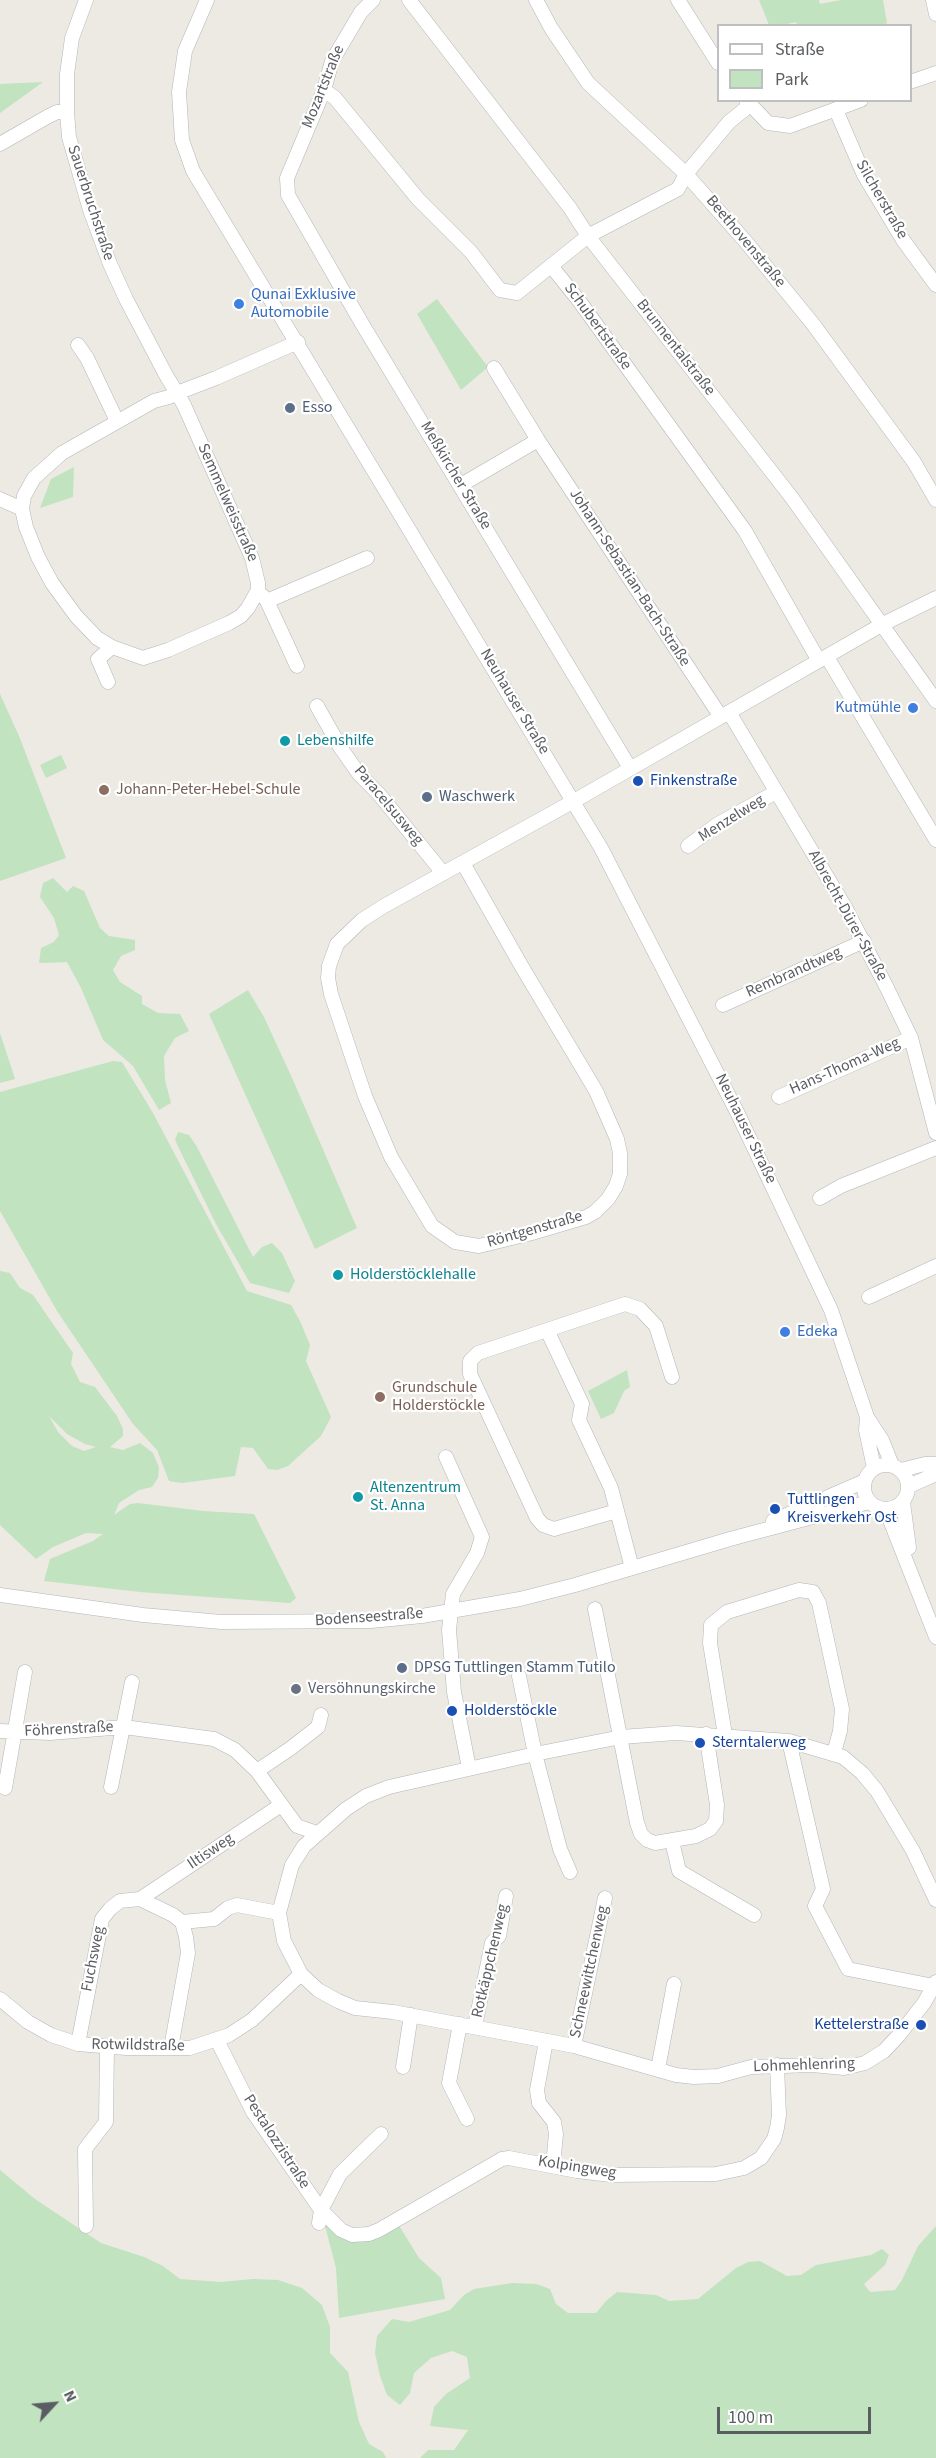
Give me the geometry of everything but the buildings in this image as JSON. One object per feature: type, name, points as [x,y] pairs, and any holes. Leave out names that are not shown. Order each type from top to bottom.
[{"type":"street","name":"Sauerbruchstraße","points":[[86,0],[72,38],[67,74],[69,137],[105,252],[128,303],[177,393]]},
{"type":"street","name":"Neuhauser Straße","points":[[207,0],[185,51],[181,69],[179,104],[182,140],[193,171],[601,848],[690,1019],[831,1310],[866,1424],[874,1468]]},
{"type":"street","name":"Mozartstraße","points":[[286,181],[341,44],[361,12],[373,0]]},
{"type":"street","name":"Brunnentalstraße","points":[[409,0],[570,208],[588,236],[792,498],[936,701]]},
{"type":"street","name":"Beethovenstraße","points":[[537,0],[551,28],[588,83],[686,174],[746,242],[813,324],[914,462],[936,500]]},
{"type":"street","points":[[678,0],[717,61]]},
{"type":"street","points":[[933,0],[936,14]]},
{"type":"street","points":[[912,81],[936,73]]},
{"type":"street","name":"Schubertstraße","points":[[324,90],[335,98],[418,199],[471,252],[500,290],[517,293],[552,267],[580,302],[745,531],[936,840]]},
{"type":"street","points":[[552,267],[588,236],[678,189],[686,174],[729,122],[748,103],[768,123],[790,126],[856,102]]},
{"type":"street","name":"Silcherstraße","points":[[836,110],[864,175],[903,240],[936,285]]},
{"type":"street","points":[[0,144],[46,117],[57,112],[67,112]]},
{"type":"street","name":"Meßkircher Straße","points":[[286,181],[288,195],[298,214],[361,322],[630,768]]},
{"type":"street","points":[[108,682],[85,627],[52,584],[26,527],[22,509],[24,496],[34,477],[45,466],[117,421],[298,342]]},
{"type":"street","points":[[78,345],[87,358],[117,421]]},
{"type":"street","name":"Johann-Sebastian-Bach-Straße","points":[[494,368],[538,440],[725,714]]},
{"type":"street","name":"Semmelweisstraße","points":[[177,393],[252,558],[258,574],[258,590]]},
{"type":"street","points":[[461,485],[538,440]]},
{"type":"street","points":[[0,499],[22,509]]},
{"type":"street","points":[[267,601],[367,558]]},
{"type":"street","points":[[85,627],[112,647],[143,658],[168,650],[241,616],[258,590],[267,601],[297,666]]},
{"type":"street","points":[[574,801],[883,624],[936,598]]},
{"type":"street","points":[[98,659],[112,647]]},
{"type":"street","name":"Paracelsusweg","points":[[317,706],[340,747],[359,774],[378,793],[443,873]]},
{"type":"street","name":"Albrecht-Dürer-Straße","points":[[725,714],[776,792],[864,941],[911,1038],[936,1133]]},
{"type":"street","name":"Menzelweg","points":[[688,846],[718,824],[776,792]]},
{"type":"street","name":"Röntgenstraße","points":[[464,863],[522,967],[596,1091],[617,1139],[620,1153],[620,1174],[616,1186],[602,1207],[595,1212],[532,1233],[479,1246],[455,1242],[432,1226],[422,1213],[391,1156],[365,1096],[337,1016],[328,978],[333,954],[344,935],[384,906],[574,801]]},
{"type":"street","name":"Rembrandtweg","points":[[723,1005],[864,941]]},
{"type":"street","name":"Hans-Thoma-Weg","points":[[779,1097],[911,1038]]},
{"type":"street","points":[[820,1198],[841,1186],[936,1148]]},
{"type":"street","points":[[869,1297],[936,1266]]},
{"type":"street","points":[[617,1511],[554,1529],[543,1525],[537,1518],[470,1374],[470,1361],[478,1353],[625,1304],[640,1309],[656,1326],[672,1377]]},
{"type":"street","points":[[547,1330],[582,1404],[579,1420],[611,1488],[632,1568]]},
{"type":"street","name":"Neuhauser Straße","points":[[866,1424],[882,1440],[897,1467]]},
{"type":"street","points":[[446,1457],[482,1537],[477,1553],[453,1594],[449,1630],[454,1692],[469,1768]]},
{"type":"street","points":[[903,1502],[896,1508],[886,1510],[877,1508],[869,1502],[864,1488],[865,1481],[874,1468],[880,1465],[897,1467],[936,1464]]},
{"type":"street","points":[[897,1467],[909,1486]]},
{"type":"street","points":[[915,1579],[903,1516],[903,1502],[909,1486],[936,1474]]},
{"type":"street","name":"Bodenseestraße","points":[[730,1539],[865,1481]]},
{"type":"street","name":"Bodenseestraße","points":[[0,1595],[121,1613],[221,1622],[371,1621],[520,1599],[869,1502]]},
{"type":"street","points":[[886,1510],[936,1637]]},
{"type":"street","points":[[725,1735],[710,1642],[711,1625],[727,1612],[799,1590],[813,1592],[819,1603],[842,1709],[840,1731],[834,1753]]},
{"type":"street","points":[[595,1609],[637,1823],[641,1834],[655,1843],[696,1836],[710,1829],[717,1821],[717,1805],[706,1734]]},
{"type":"street","name":"Föhrenstraße","points":[[4,1788],[25,1672]]},
{"type":"street","points":[[519,1676],[535,1754],[560,1849],[570,1872]]},
{"type":"street","name":"Föhrenstraße","points":[[111,1787],[132,1682]]},
{"type":"street","points":[[257,1771],[318,1727],[321,1715]]},
{"type":"street","name":"Föhrenstraße","points":[[0,1731],[50,1733],[99,1727],[124,1727],[214,1739],[235,1750],[257,1771],[297,1826],[317,1833]]},
{"type":"street","name":"Lohmehlenring","points":[[935,1984],[914,2019],[885,2051],[865,2063],[844,2068],[825,2065],[751,2067],[718,2076],[694,2077],[676,2075],[574,2046],[475,2026],[355,2008],[318,1990],[301,1974],[284,1941],[279,1913],[292,1865],[304,1846],[317,1833],[366,1796],[389,1787],[469,1768],[621,1737],[652,1734],[706,1734],[789,1741],[843,1757],[862,1773],[877,1791],[913,1851],[936,1900]]},
{"type":"street","points":[[789,1741],[823,1889],[815,1906],[848,1969],[935,1984]]},
{"type":"street","name":"Iltisweg","points":[[140,1899],[281,1805]]},
{"type":"street","points":[[672,1841],[679,1871],[754,1915]]},
{"type":"street","name":"Rotkäppchenweg","points":[[475,2026],[492,1944],[499,1936],[506,1896]]},
{"type":"street","name":"Schneewittchenweg","points":[[574,2046],[605,1898]]},
{"type":"street","points":[[140,1899],[173,1915],[182,1922],[188,1953],[171,2048]]},
{"type":"street","name":"Fuchsweg","points":[[78,2044],[102,1919],[120,1901],[140,1899]]},
{"type":"street","points":[[182,1922],[214,1919],[228,1908],[237,1905],[279,1913]]},
{"type":"street","name":"Rotwildstraße","points":[[0,1999],[28,2022],[51,2035],[78,2044],[107,2047],[190,2048],[217,2040],[252,2020],[301,1974]]},
{"type":"street","points":[[658,2069],[674,1984]]},
{"type":"street","points":[[403,2067],[411,2015]]},
{"type":"street","points":[[460,2024],[449,2084],[467,2119]]},
{"type":"street","name":"Pestalozzistraße","points":[[217,2040],[253,2112],[320,2216]]},
{"type":"street","points":[[546,2041],[537,2090],[539,2103],[554,2122],[556,2134],[553,2165]]},
{"type":"street","points":[[86,2226],[85,2149],[106,2122],[107,2047]]},
{"type":"street","name":"Kolpingweg","points":[[320,2216],[340,2230],[352,2235],[369,2235],[502,2159],[509,2158],[577,2171],[629,2175],[716,2174],[744,2168],[761,2158],[774,2139],[779,2115],[777,2065]]},
{"type":"street","name":"Pestalozzistraße","points":[[320,2216],[340,2174],[381,2134]]},
{"type":"green space","points":[[759,0],[819,0],[820,4],[841,0],[883,0],[887,23],[797,24],[796,22],[769,24]]},
{"type":"green space","points":[[43,82],[0,113],[0,84]]},
{"type":"green space","points":[[437,299],[488,367],[461,390],[417,314]]},
{"type":"green space","points":[[74,467],[73,497],[40,508],[51,479]]},
{"type":"green space","points":[[0,694],[19,736],[66,858],[0,881]]},
{"type":"green space","points":[[61,755],[67,768],[46,778],[40,765]]},
{"type":"green space","points":[[53,878],[67,892],[73,886],[84,891],[100,928],[109,936],[135,940],[135,950],[121,956],[113,970],[120,982],[142,996],[142,1004],[158,1013],[180,1014],[189,1031],[175,1038],[164,1056],[165,1080],[171,1103],[159,1110],[133,1066],[103,1040],[81,988],[67,962],[39,963],[41,948],[54,942],[59,935],[54,918],[40,897],[43,883]]},
{"type":"green space","points":[[248,990],[264,1017],[293,1080],[357,1228],[315,1249],[209,1014]]},
{"type":"green space","points":[[0,1033],[15,1079],[0,1083]]},
{"type":"green space","points":[[113,1061],[122,1062],[153,1113],[247,1291],[291,1305],[300,1321],[310,1345],[306,1361],[331,1417],[321,1436],[288,1466],[277,1470],[268,1469],[253,1448],[241,1447],[235,1476],[182,1483],[169,1481],[157,1450],[133,1424],[57,1311],[0,1211],[0,1092]]},
{"type":"green space","points":[[178,1132],[189,1135],[197,1147],[253,1257],[262,1247],[272,1243],[282,1253],[295,1281],[289,1293],[250,1283],[216,1224],[175,1140]]},
{"type":"green space","points":[[0,1271],[10,1273],[20,1288],[33,1295],[73,1353],[71,1364],[80,1382],[95,1387],[117,1416],[123,1429],[123,1436],[110,1447],[123,1450],[140,1443],[153,1453],[159,1467],[158,1478],[152,1487],[139,1490],[119,1503],[114,1515],[130,1504],[138,1503],[203,1511],[254,1514],[296,1598],[290,1603],[140,1592],[44,1581],[50,1559],[93,1541],[103,1534],[86,1533],[53,1547],[36,1559],[0,1525]],"holes":[[[49,1416],[67,1434],[85,1444],[96,1447],[84,1451],[72,1446],[58,1432]]]},
{"type":"green space","points":[[627,1370],[630,1387],[624,1391],[614,1413],[601,1419],[588,1391]]},
{"type":"green space","points":[[0,2170],[35,2199],[101,2243],[144,2257],[163,2266],[180,2279],[221,2282],[253,2279],[278,2280],[302,2288],[322,2305],[330,2327],[330,2353],[348,2372],[359,2422],[369,2444],[383,2452],[386,2458],[0,2458]]},
{"type":"green space","points":[[324,2222],[337,2234],[398,2224],[419,2258],[441,2278],[445,2299],[339,2318],[336,2268]]},
{"type":"green space","points":[[936,2226],[936,2458],[420,2458],[428,2450],[454,2450],[468,2430],[430,2426],[434,2407],[446,2394],[470,2378],[467,2357],[452,2351],[431,2358],[414,2373],[410,2393],[400,2405],[387,2395],[380,2376],[375,2353],[377,2336],[392,2319],[409,2322],[450,2310],[464,2295],[474,2289],[512,2283],[536,2284],[550,2289],[556,2304],[568,2313],[596,2313],[617,2292],[656,2295],[669,2301],[698,2299],[736,2268],[748,2262],[760,2261],[787,2276],[801,2275],[816,2265],[871,2255],[882,2249],[889,2255],[885,2265],[864,2284],[870,2292],[895,2290],[918,2246]]},
{"type":"place","name":"Qunai Exklusive Automobile","points":[[239,304]]},
{"type":"place","name":"Esso","points":[[290,408]]},
{"type":"place","name":"Kutmühle","points":[[913,708]]},
{"type":"place","name":"Lebenshilfe","points":[[285,741]]},
{"type":"place","name":"Finkenstraße","points":[[638,781]]},
{"type":"place","name":"Johann-Peter-Hebel-Schule","points":[[104,790]]},
{"type":"place","name":"Waschwerk","points":[[427,797]]},
{"type":"place","name":"Holderstöcklehalle","points":[[338,1275]]},
{"type":"place","name":"Edeka","points":[[785,1332]]},
{"type":"place","name":"Grundschule Holderstöckle","points":[[380,1397]]},
{"type":"place","name":"Altenzentrum St. Anna","points":[[358,1497]]},
{"type":"place","name":"Tuttlingen Kreisverkehr Ost","points":[[775,1509]]},
{"type":"place","name":"DPSG Tuttlingen Stamm Tutilo","points":[[402,1668]]},
{"type":"place","name":"Versöhnungskirche","points":[[296,1689]]},
{"type":"place","name":"Holderstöckle","points":[[452,1711]]},
{"type":"place","name":"Sterntalerweg","points":[[700,1743]]},
{"type":"place","name":"Kettelerstraße","points":[[921,2025]]}]
